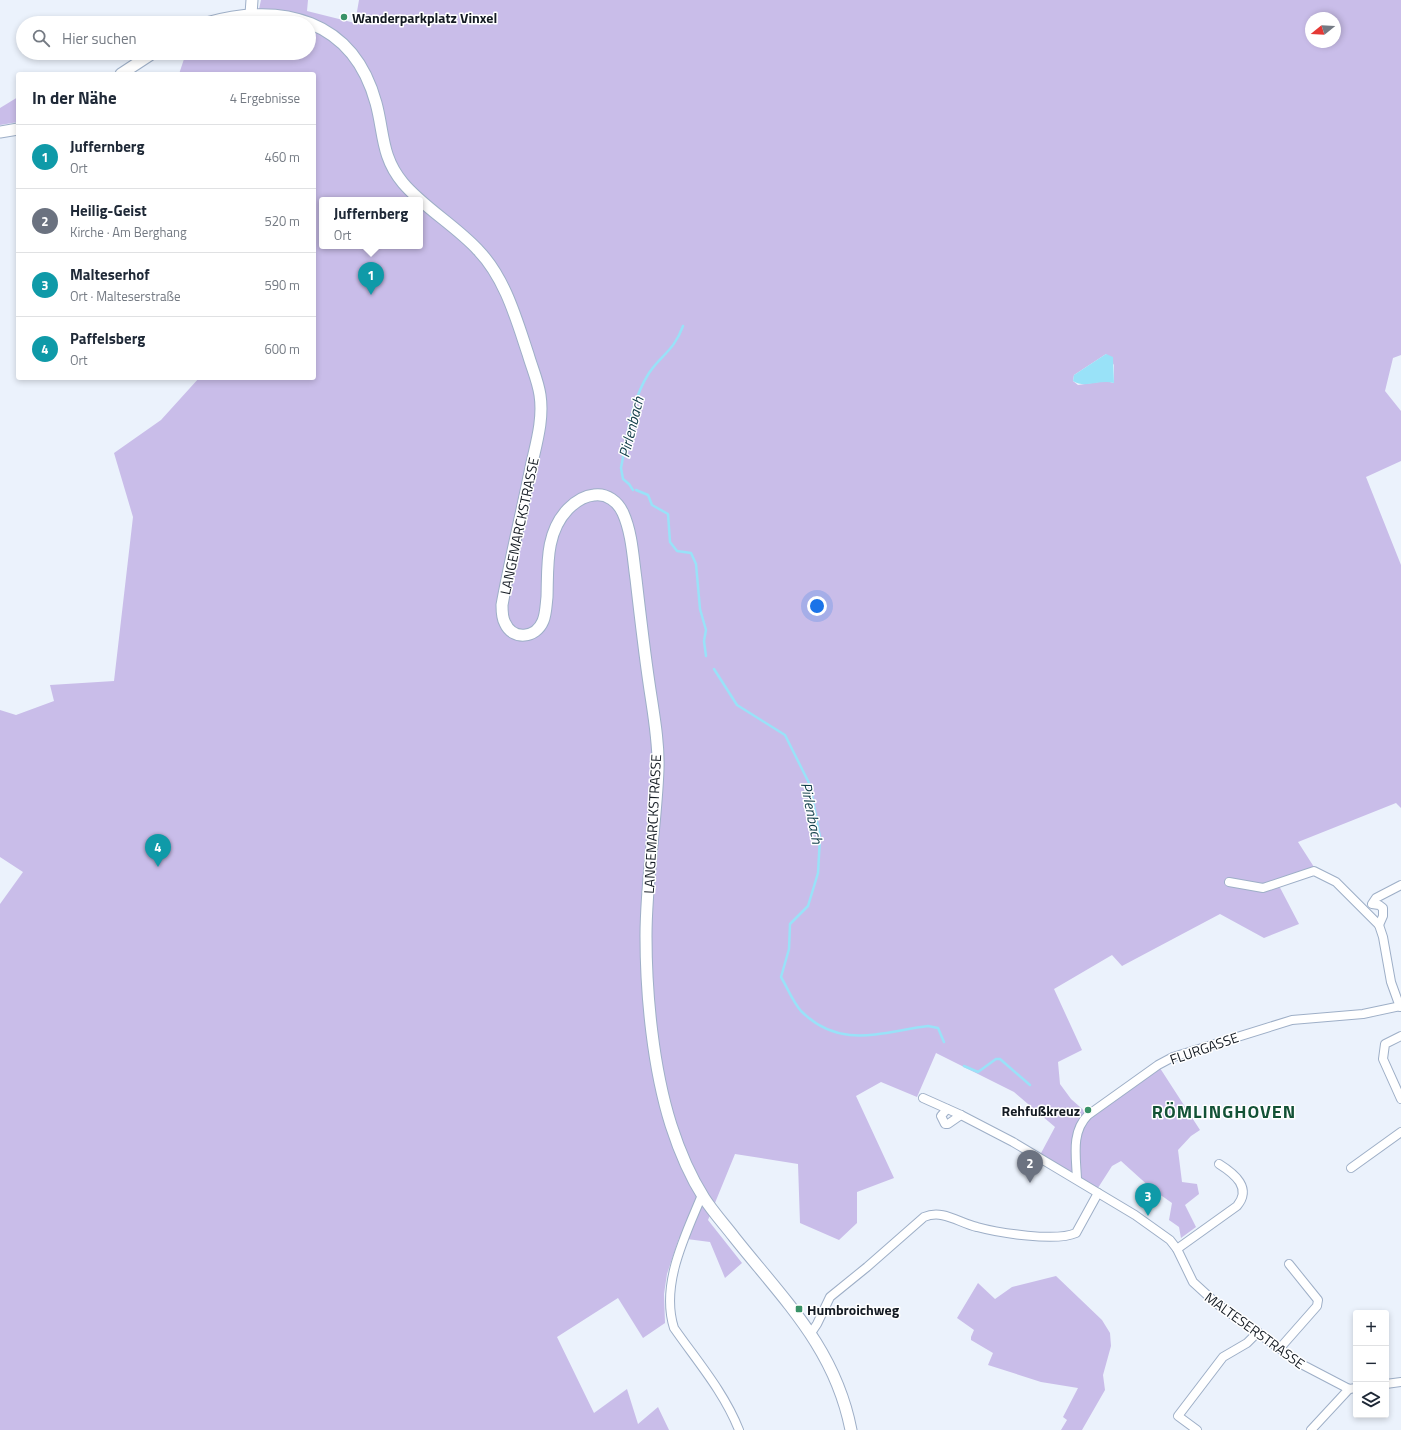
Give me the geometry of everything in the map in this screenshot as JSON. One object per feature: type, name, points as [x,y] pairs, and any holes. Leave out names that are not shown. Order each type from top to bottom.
[{"type":"main road","points":[[252,0],[252,14]]},
{"type":"main road","name":"LANGEMARCKSTRASSE","points":[[236,16],[252,14],[286,16]]},
{"type":"main road","name":"LANGEMARCKSTRASSE","points":[[316,25],[344,45],[364,70],[377,105],[382,142],[387,159],[403,183],[419,197]]},
{"type":"main road","points":[[124,72],[142,60]]},
{"type":"main road","points":[[0,132],[16,128]]},
{"type":"main road","name":"LANGEMARCKSTRASSE","points":[[423,201],[478,250],[497,276],[505,292],[520,331],[540,395],[541,411],[537,442],[502,605],[504,622],[509,629],[521,636],[529,635],[537,631],[543,623],[546,610],[548,552],[552,535],[559,519],[578,500],[591,495],[600,494],[613,499],[622,510],[628,526],[654,718],[658,766],[646,933],[657,1066],[672,1127],[684,1159],[702,1194],[811,1333],[827,1359],[836,1378],[851,1430]]},
{"type":"street","points":[[1230,882],[1263,888],[1314,871],[1336,882],[1379,925],[1383,937],[1391,982],[1400,1006]]},
{"type":"street","points":[[1367,912],[1376,898],[1401,885]]},
{"type":"street","points":[[1372,904],[1379,905],[1383,908],[1383,916],[1379,925]]},
{"type":"street","name":"FLURGASSE","points":[[1077,1179],[1075,1141],[1082,1121],[1088,1115],[1158,1065],[1173,1057],[1292,1020],[1363,1014],[1400,1006]]},
{"type":"street","points":[[1401,1036],[1385,1044],[1383,1059],[1401,1099]]},
{"type":"street","name":"MALTESERSTRASSE","points":[[923,1098],[961,1115],[1013,1142],[1077,1179],[1166,1237],[1177,1249],[1193,1282],[1203,1293],[1303,1365],[1353,1389]]},
{"type":"street","points":[[948,1109],[941,1116],[945,1124],[948,1124],[961,1115]]},
{"type":"street","points":[[1351,1168],[1401,1132]]},
{"type":"street","points":[[1177,1249],[1237,1206],[1243,1199],[1243,1190],[1234,1173],[1219,1164]]},
{"type":"street","points":[[811,1333],[818,1324],[830,1297],[924,1217],[931,1214],[943,1214],[975,1227],[1003,1233],[1057,1237],[1070,1236],[1076,1233],[1098,1193]]},
{"type":"street","points":[[702,1194],[684,1239],[672,1280],[670,1304],[672,1322],[674,1328],[700,1361],[724,1398],[739,1430]]},
{"type":"street","points":[[1280,1348],[1317,1306],[1318,1300],[1289,1264]]},
{"type":"street","points":[[1197,1430],[1178,1416],[1223,1357],[1247,1343],[1258,1332]]},
{"type":"street","points":[[1389,1384],[1401,1382]]},
{"type":"street","points":[[1311,1430],[1353,1389]]},
{"type":"shaded area","points":[[261,0],[308,0],[307,11],[355,23],[359,0],[1401,0],[1401,355],[1393,358],[1385,391],[1401,411],[1401,461],[1366,477],[1401,565],[1401,808],[1396,803],[1298,842],[1314,867],[1276,880],[1299,924],[1264,938],[1220,914],[1122,966],[1112,955],[1054,989],[1082,1050],[1058,1062],[1060,1084],[1071,1099],[1089,1115],[1158,1065],[1200,1130],[1191,1136],[1178,1150],[1182,1182],[1197,1184],[1199,1194],[1185,1205],[1196,1227],[1181,1238],[1179,1227],[1169,1220],[1172,1203],[1152,1189],[1121,1161],[1112,1166],[1096,1191],[1040,1155],[1055,1127],[1014,1092],[936,1053],[917,1097],[881,1082],[856,1096],[894,1178],[857,1192],[857,1223],[839,1240],[800,1223],[798,1164],[735,1154],[708,1220],[742,1263],[725,1278],[710,1242],[679,1238],[667,1274],[664,1294],[665,1323],[643,1338],[618,1298],[557,1337],[594,1413],[627,1389],[638,1424],[658,1407],[669,1430],[0,1430],[0,904],[23,872],[0,857],[0,710],[16,715],[54,701],[50,685],[114,681],[133,517],[114,453],[161,420],[197,380],[316,380],[316,72],[180,72],[184,60],[316,60],[316,16],[257,16]],"holes":[[[1106,354],[1114,365],[1114,383],[1106,381],[1078,385],[1073,381],[1074,375]]]},
{"type":"shaded area","points":[[16,98],[16,122],[0,125],[0,108]]},
{"type":"shaded area","points":[[1056,1276],[1102,1320],[1110,1333],[1111,1346],[1103,1375],[1105,1390],[1082,1430],[1061,1430],[1067,1420],[1063,1417],[1078,1388],[1041,1382],[988,1365],[993,1353],[971,1340],[974,1330],[957,1318],[978,1283],[995,1299],[1012,1287]]},
{"type":"water","points":[[1106,354],[1113,357],[1114,383],[1103,382],[1082,384],[1073,381],[1074,375]]},
{"type":"waterway","name":"Pirlenbach","points":[[633,490],[623,479],[621,468],[634,407],[649,373],[676,341],[683,326]]},
{"type":"waterway","name":"Pirlenbach","points":[[636,490],[648,495],[652,505],[668,514],[670,542],[677,551],[691,553],[696,564],[700,609],[706,630],[704,641],[706,656]]},
{"type":"waterway","name":"Pirlenbach","points":[[714,669],[737,705],[785,735],[810,785],[820,837],[818,873],[808,906],[790,924],[789,949],[781,977],[795,1003],[801,1011],[816,1023],[831,1031],[862,1035],[928,1026],[938,1028],[944,1042]]},
{"type":"waterway","name":"Pirlenbach","points":[[964,1066],[978,1072],[996,1059],[1000,1059],[1030,1085]]},
{"type":"place","name":"Wanderparkplatz Vinxel","points":[[344,17]]},
{"type":"place","name":"Juffernberg","points":[[371,295]]},
{"type":"place","name":"Paffelsberg","points":[[158,867]]},
{"type":"place","name":"Rehfußkreuz","points":[[1088,1110]]},
{"type":"place","name":"Heilig-Geist","points":[[1030,1183]]},
{"type":"place","name":"Malteserhof","points":[[1148,1216]]},
{"type":"place","name":"Humbroichweg","points":[[799,1309]]},
{"type":"district","name":"RÖMLINGHOVEN","points":[[1224,1111]]}]
